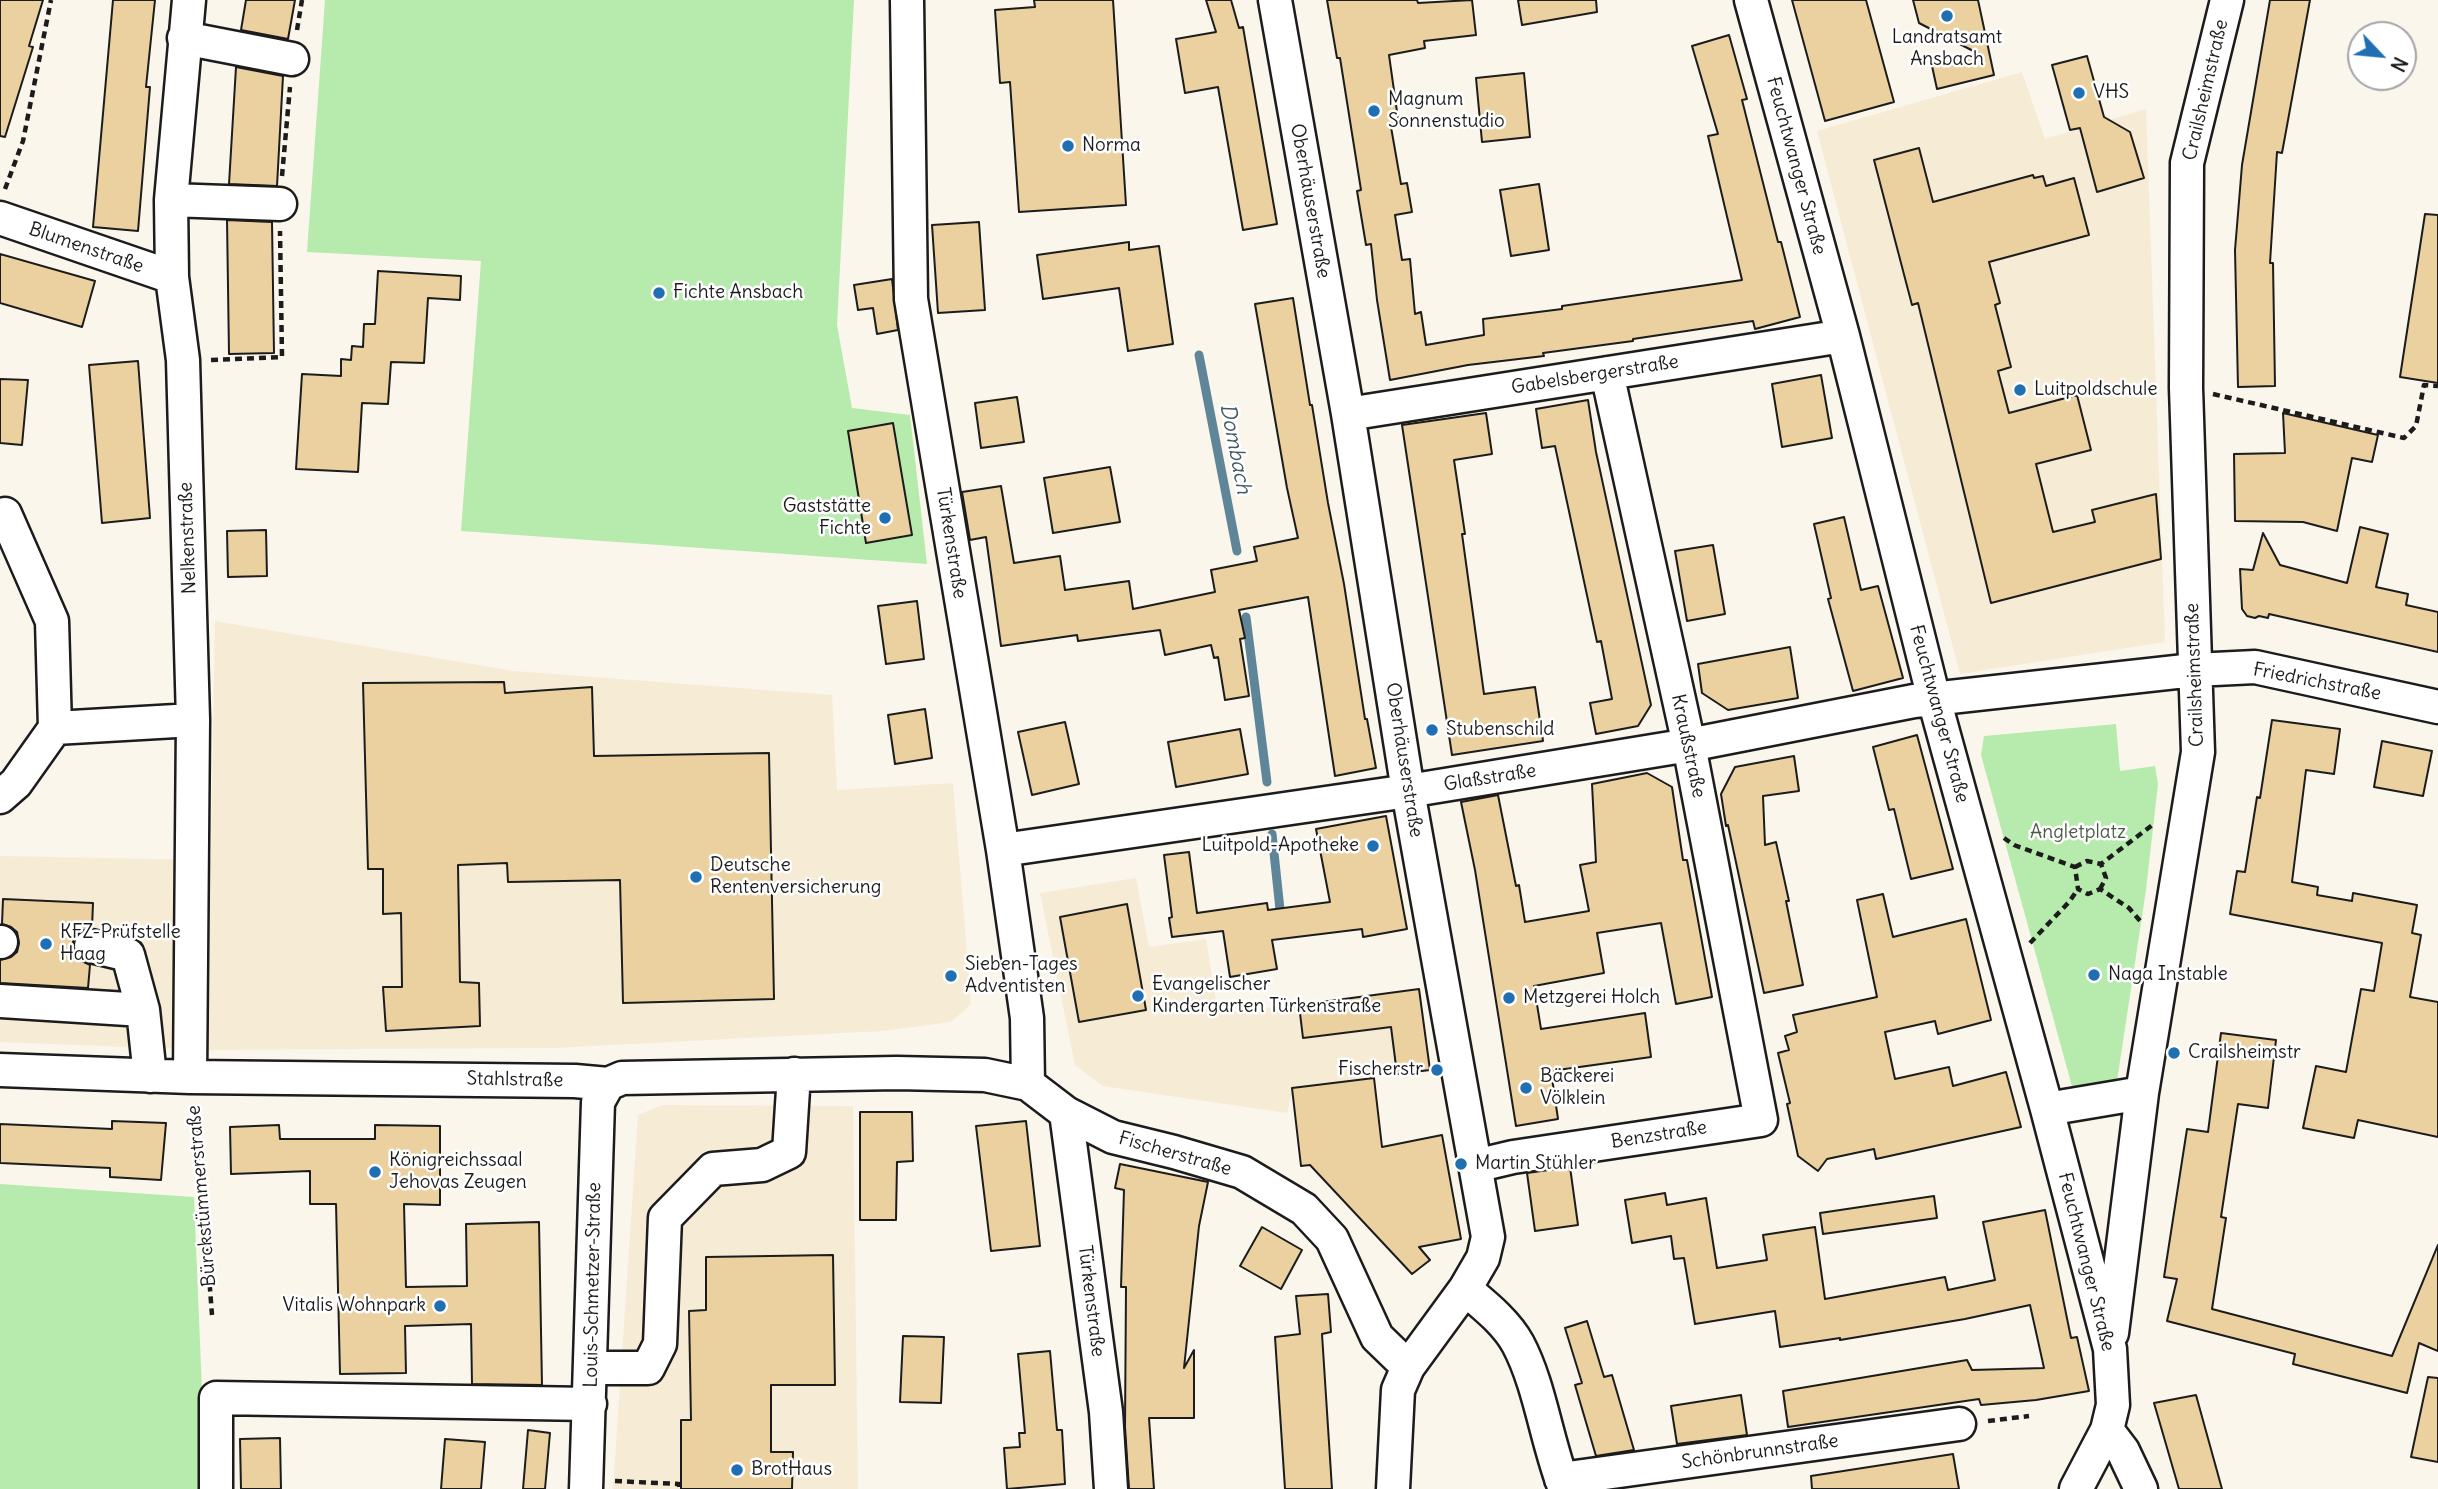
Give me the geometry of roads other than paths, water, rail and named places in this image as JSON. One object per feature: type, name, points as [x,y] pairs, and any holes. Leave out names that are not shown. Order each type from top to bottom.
[{"type":"street","name":"Nelkenstraße","points":[[189,0],[171,200],[172,277],[183,360],[193,720],[190,1077]]},
{"type":"street","name":"Türkenstraße","points":[[907,0],[911,299],[1003,850],[1027,1018],[1028,1084]]},
{"type":"street","name":"Oberhäuserstraße","points":[[1275,0],[1348,414],[1409,791],[1488,1237],[1483,1258],[1465,1289]]},
{"type":"street","name":"Feuchtwanger Straße","points":[[1751,0],[1843,336],[1934,699],[2048,1109],[2110,1349],[2113,1405],[2107,1430],[2076,1489]]},
{"type":"street","name":"Crailsheimstraße","points":[[2110,1349],[2142,1093],[2198,752],[2186,388],[2187,163],[2227,0]]},
{"type":"street","points":[[184,38],[292,59]]},
{"type":"street","points":[[171,200],[280,204]]},
{"type":"street","name":"Blumenstraße","points":[[2,205],[172,277]]},
{"type":"street","name":"Gabelsbergerstraße","points":[[1348,414],[1843,336]]},
{"type":"street","name":"Kraußstraße","points":[[1607,373],[1689,745],[1761,1120]]},
{"type":"street","points":[[0,797],[16,783],[55,728],[52,621],[5,514]]},
{"type":"street","name":"Friedrichstraße","points":[[2194,670],[2255,667],[2438,707]]},
{"type":"street","points":[[1934,699],[2194,670]]},
{"type":"street","name":"Glaßstraße","points":[[1003,850],[1409,791],[1689,745],[1934,699]]},
{"type":"street","points":[[55,728],[193,720]]},
{"type":"street","points":[[91,946],[128,955],[143,1010],[150,1076]]},
{"type":"street","points":[[0,1001],[143,1010]]},
{"type":"street","name":"Stahlstraße","points":[[0,1070],[190,1077],[575,1081],[608,1084],[622,1077],[897,1073],[985,1075],[1028,1084]]},
{"type":"street","points":[[590,1368],[648,1368],[660,1344],[665,1218],[712,1169],[762,1165],[789,1152],[794,1074]]},
{"type":"street","name":"Louis-Schmetzer-Straße","points":[[596,1485],[590,1368],[598,1102],[608,1084]]},
{"type":"street","name":"Fischerstraße","points":[[1028,1084],[1066,1113],[1113,1137],[1242,1172],[1304,1209],[1332,1239],[1377,1337],[1408,1367]]},
{"type":"street","points":[[2048,1109],[2142,1093]]},
{"type":"street","name":"Türkenstraße","points":[[1066,1113],[1105,1412],[1111,1489]]},
{"type":"street","name":"Benzstraße","points":[[1475,1166],[1513,1157],[1761,1120]]},
{"type":"street","points":[[1393,1489],[1398,1390],[1408,1367],[1465,1289],[1494,1314],[1518,1343],[1563,1484]]},
{"type":"street","points":[[216,1489],[216,1398],[590,1404]]},
{"type":"street","name":"Schönbrunnstraße","points":[[1563,1484],[1959,1424]]},
{"type":"street","points":[[2107,1430],[2123,1451],[2141,1489]]},
{"type":"waterway","name":"Dombach","points":[[1199,355],[1237,551]]},
{"type":"waterway","name":"Dombach","points":[[1246,617],[1267,782]]},
{"type":"waterway","name":"Dombach","points":[[1272,834],[1281,919]]},
{"type":"place","name":"Landratsamt Ansbach","points":[[1947,16]]},
{"type":"place","name":"VHS","points":[[2079,93]]},
{"type":"place","name":"Magnum Sonnenstudio","points":[[1374,111]]},
{"type":"place","name":"Norma","points":[[1068,146]]},
{"type":"place","name":"Fichte Ansbach","points":[[659,293]]},
{"type":"place","name":"Luitpoldschule","points":[[2020,390]]},
{"type":"place","name":"Gaststätte Fichte","points":[[885,518]]},
{"type":"place","name":"Stubenschild","points":[[1432,730]]},
{"type":"place","name":"Luitpold-Apotheke","points":[[1373,846]]},
{"type":"place","name":"Deutsche Rentenversicherung","points":[[696,877]]},
{"type":"place","name":"KFZ-Prüfstelle Haag","points":[[46,944]]},
{"type":"place","name":"Naga Instable","points":[[2094,975]]},
{"type":"place","name":"Sieben-Tages Adventisten","points":[[951,976]]},
{"type":"place","name":"Evangelischer Kindergarten Türkenstraße","points":[[1138,996]]},
{"type":"place","name":"Metzgerei Holch","points":[[1509,998]]},
{"type":"place","name":"Crailsheimstr","points":[[2174,1053]]},
{"type":"place","name":"Fischerstr","points":[[1437,1070]]},
{"type":"place","name":"Bäckerei Völklein","points":[[1526,1088]]},
{"type":"place","name":"Martin Stühler","points":[[1461,1164]]},
{"type":"place","name":"Königreichssaal Jehovas Zeugen","points":[[375,1172]]},
{"type":"place","name":"Vitalis Wohnpark","points":[[440,1306]]},
{"type":"place","name":"BrotHaus","points":[[737,1470]]},
{"type":"park label","name":"Angletplatz","points":[[2078,833]]}]
